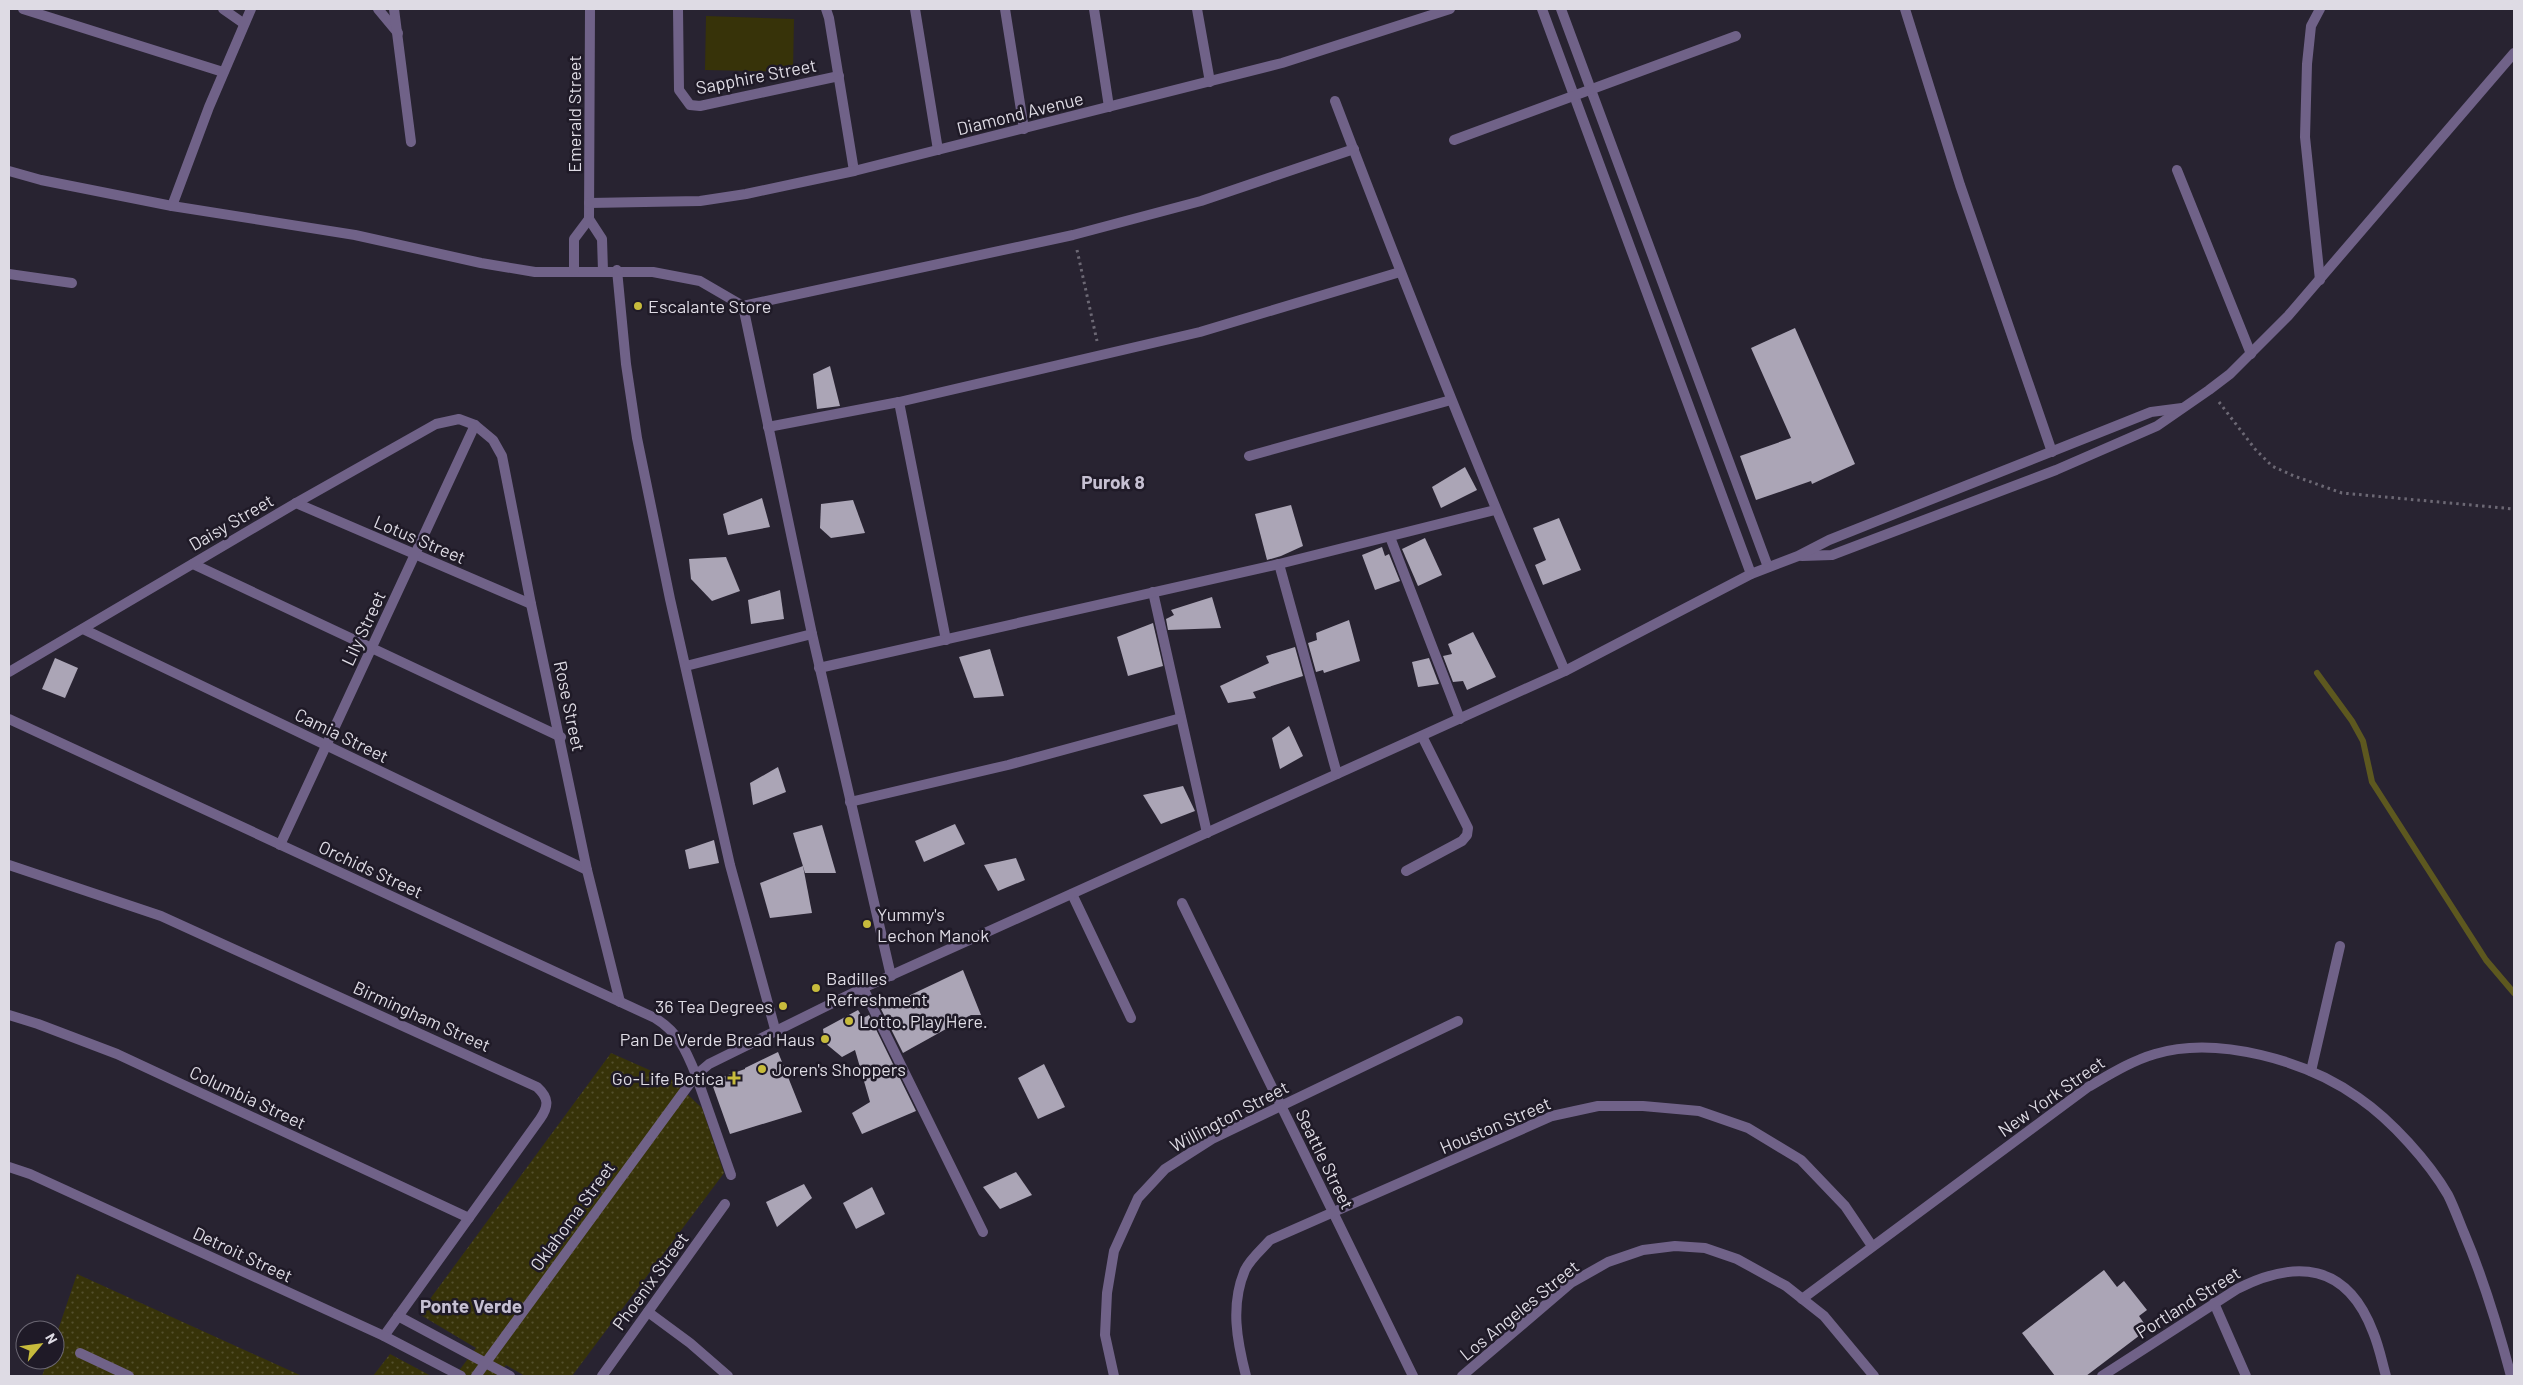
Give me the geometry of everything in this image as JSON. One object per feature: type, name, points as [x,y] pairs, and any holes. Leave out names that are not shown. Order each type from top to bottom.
[{"type":"street","points":[[23,9],[223,72]]},
{"type":"street","points":[[223,9],[243,23]]},
{"type":"street","points":[[172,206],[223,72],[243,23],[251,9]]},
{"type":"street","points":[[378,9],[398,33]]},
{"type":"street","points":[[394,9],[411,142]]},
{"type":"street","name":"Emerald Street","points":[[589,219],[590,9]]},
{"type":"street","name":"Sapphire Street","points":[[678,9],[679,90],[690,105],[700,106],[838,76]]},
{"type":"street","name":"Sapphire Street","points":[[826,9],[854,171]]},
{"type":"street","points":[[915,9],[938,150]]},
{"type":"street","points":[[1004,9],[1024,128]]},
{"type":"street","points":[[1094,9],[1110,107]]},
{"type":"street","points":[[1197,9],[1210,82]]},
{"type":"street","name":"Diamond Avenue","points":[[589,203],[700,200],[746,194],[854,171],[1282,63],[1450,9]]},
{"type":"street","points":[[1542,9],[1751,574]]},
{"type":"street","points":[[1561,9],[1768,567]]},
{"type":"street","points":[[1905,9],[1957,176],[2052,452]]},
{"type":"street","points":[[2320,9],[2311,26],[2307,64],[2305,138],[2320,280]]},
{"type":"street","points":[[1454,140],[1736,36]]},
{"type":"street","points":[[1798,556],[1832,555],[2056,470],[2157,426],[2209,390],[2251,354],[2320,280],[2514,53]]},
{"type":"street","points":[[1335,101],[1400,272],[1495,510],[1565,671]]},
{"type":"street","points":[[9,171],[41,180],[172,206],[355,235],[481,263],[535,272],[618,270],[653,272],[700,282],[743,306],[1073,235],[1201,201],[1354,150]]},
{"type":"street","points":[[2177,170],[2251,354]]},
{"type":"street","points":[[1616,210],[1633,204]]},
{"type":"street","points":[[574,271],[574,239],[589,219],[602,239],[603,271]]},
{"type":"street","points":[[618,270],[626,364],[637,438],[670,599],[730,864],[775,1029]]},
{"type":"street","points":[[1641,276],[1657,270]]},
{"type":"street","points":[[768,427],[899,402],[1200,332],[1400,272]]},
{"type":"street","points":[[9,274],[72,284]]},
{"type":"street","points":[[743,306],[819,668],[891,976]]},
{"type":"street","points":[[1672,361],[1689,355]]},
{"type":"street","points":[[1249,456],[1451,400]]},
{"type":"street","points":[[899,402],[946,640]]},
{"type":"street","points":[[1798,556],[1829,540],[2151,412],[2182,408]]},
{"type":"street","name":"Daisy Street","points":[[9,672],[296,503],[441,422],[459,419],[475,425]]},
{"type":"street","name":"Lily Street","points":[[280,845],[475,425]]},
{"type":"street","name":"Rose Street","points":[[475,425],[493,440],[502,456],[587,870],[620,1002]]},
{"type":"street","points":[[1708,456],[1724,450]]},
{"type":"street","name":"Lotus Street","points":[[296,503],[531,604]]},
{"type":"street","points":[[819,668],[1279,564],[1495,510]]},
{"type":"street","points":[[1390,537],[1460,719]]},
{"type":"street","name":"Oklahoma Street","points":[[476,1376],[696,1074],[708,1064],[775,1029],[863,988],[1565,671],[1751,574],[1798,556]]},
{"type":"street","points":[[192,564],[561,737]]},
{"type":"street","points":[[1279,564],[1337,774]]},
{"type":"street","points":[[1154,592],[1207,833]]},
{"type":"street","name":"Camia Street","points":[[83,629],[587,870]]},
{"type":"street","points":[[686,666],[812,634]]},
{"type":"street","points":[[850,802],[1008,765],[1181,718]]},
{"type":"street","name":"Orchids Street","points":[[9,719],[668,1026],[684,1046],[696,1074],[731,1175]]},
{"type":"street","points":[[1406,872],[1462,841],[1467,835],[1468,828],[1422,736]]},
{"type":"street","name":"Birmingham Street","points":[[9,865],[161,916],[537,1087],[547,1101],[545,1112],[384,1336]]},
{"type":"street","points":[[1072,894],[1131,1018]]},
{"type":"street","name":"Seattle Street","points":[[1182,902],[1413,1376]]},
{"type":"street","points":[[2311,1071],[2340,946]]},
{"type":"street","points":[[863,988],[983,1232]]},
{"type":"street","name":"Columbia Street","points":[[9,1015],[117,1054],[469,1218]]},
{"type":"street","name":"Willington Street","points":[[1114,1376],[1106,1335],[1107,1293],[1114,1251],[1138,1198],[1165,1169],[1212,1139],[1458,1021]]},
{"type":"street","name":"New York Street","points":[[1802,1298],[2088,1087],[2139,1060],[2178,1049],[2217,1048],[2265,1055],[2311,1071],[2359,1097],[2401,1132],[2448,1195],[2483,1278],[2511,1376]]},
{"type":"street","name":"Houston Street","points":[[1246,1376],[1238,1344],[1235,1310],[1246,1269],[1270,1240],[1552,1116],[1598,1106],[1643,1106],[1699,1111],[1748,1128],[1801,1160],[1845,1206],[1872,1246]]},
{"type":"street","name":"Detroit Street","points":[[9,1168],[30,1174],[384,1336],[461,1376]]},
{"type":"street","name":"Phoenix Street","points":[[602,1376],[726,1204]]},
{"type":"street","name":"Los Angeles Street","points":[[1462,1376],[1571,1283],[1608,1262],[1643,1250],[1675,1246],[1705,1248],[1737,1259],[1786,1286],[1824,1316],[1874,1376]]},
{"type":"street","name":"Portland Street","points":[[2104,1375],[2214,1303],[2258,1278],[2298,1270],[2318,1273],[2339,1282],[2357,1302],[2373,1331],[2386,1376]]},
{"type":"street","points":[[2214,1303],[2246,1376]]},
{"type":"street","points":[[648,1312],[690,1343],[728,1376]]},
{"type":"street","points":[[398,1316],[510,1376]]},
{"type":"street","points":[[80,1354],[129,1376]]},
{"type":"path","points":[[1073,235],[1100,355]]},
{"type":"path","points":[[2209,390],[2255,449],[2272,466],[2294,476],[2342,493],[2514,509]]},
{"type":"shaded area","points":[[706,16],[794,19],[793,72],[705,70]]},
{"type":"shaded area","points":[[611,1053],[672,1080],[702,1108],[724,1173],[572,1376],[525,1376],[506,1365],[497,1376],[455,1376],[476,1348],[419,1314]]},
{"type":"shaded area","points":[[77,1274],[302,1376],[42,1376],[44,1370],[65,1370],[65,1320],[61,1320]]},
{"type":"shaded area","points":[[390,1354],[431,1376],[373,1376]]},
{"type":"building","points":[[1795,328],[1855,464],[1812,484],[1811,481],[1756,500],[1740,456],[1791,438],[1751,348]]},
{"type":"building","points":[[830,366],[840,406],[817,409],[813,374]]},
{"type":"building","points":[[1465,467],[1477,490],[1441,508],[1432,487]]},
{"type":"building","points":[[762,498],[770,527],[728,535],[723,514]]},
{"type":"building","points":[[853,500],[865,533],[831,538],[820,528],[821,504]]},
{"type":"building","points":[[1291,505],[1303,546],[1267,560],[1255,514]]},
{"type":"building","points":[[1559,518],[1581,570],[1543,585],[1535,565],[1546,560],[1533,528]]},
{"type":"building","points":[[1425,538],[1442,575],[1418,586],[1402,549]]},
{"type":"building","points":[[1382,547],[1385,556],[1389,554],[1400,581],[1375,590],[1362,555]]},
{"type":"building","points":[[726,557],[740,591],[712,601],[691,579],[689,559]]},
{"type":"building","points":[[780,590],[784,619],[751,624],[748,600]]},
{"type":"building","points":[[1212,597],[1221,628],[1168,630],[1166,619],[1174,615],[1171,610]]},
{"type":"building","points":[[1349,620],[1360,661],[1324,673],[1323,670],[1316,672],[1308,643],[1317,640],[1316,633]]},
{"type":"building","points":[[1153,623],[1163,666],[1128,676],[1117,637]]},
{"type":"building","points":[[1473,632],[1496,677],[1467,690],[1463,681],[1453,682],[1443,656],[1452,654],[1448,644]]},
{"type":"building","points":[[1295,647],[1303,676],[1253,692],[1256,698],[1228,703],[1220,686],[1269,663],[1266,656]]},
{"type":"building","points":[[990,649],[1004,696],[974,698],[959,657]]},
{"type":"building","points":[[55,658],[78,668],[65,698],[42,689]]},
{"type":"building","points":[[1429,658],[1439,684],[1418,687],[1412,662]]},
{"type":"building","points":[[1289,726],[1303,756],[1280,769],[1272,738]]},
{"type":"building","points":[[778,767],[786,792],[753,805],[750,783]]},
{"type":"building","points":[[1183,786],[1195,811],[1161,824],[1143,795]]},
{"type":"building","points":[[955,824],[965,844],[924,862],[915,841]]},
{"type":"building","points":[[822,825],[836,873],[805,873],[793,833]]},
{"type":"building","points":[[714,840],[719,863],[689,869],[685,850]]},
{"type":"building","points":[[1016,858],[1025,880],[998,891],[984,865]]},
{"type":"building","points":[[803,866],[812,913],[770,918],[760,883]]},
{"type":"building","points":[[963,970],[981,1015],[971,1015],[903,1053],[881,1009]]},
{"type":"building","points":[[858,1010],[863,1018],[869,1015],[916,1111],[862,1134],[852,1113],[870,1102],[855,1050],[842,1057],[825,1043],[823,1029]]},
{"type":"building","points":[[778,1052],[802,1112],[730,1134],[711,1081],[745,1069]]},
{"type":"building","points":[[1044,1064],[1065,1107],[1038,1119],[1018,1078]]},
{"type":"building","points":[[1016,1172],[1032,1195],[1000,1209],[983,1187]]},
{"type":"building","points":[[804,1184],[812,1198],[777,1227],[766,1202]]},
{"type":"building","points":[[872,1187],[885,1214],[856,1229],[843,1203]]},
{"type":"building","points":[[2104,1270],[2117,1287],[2124,1281],[2147,1310],[2139,1316],[2148,1329],[2086,1376],[2055,1376],[2022,1333]]},
{"type":"waterway","points":[[2317,673],[2352,721],[2363,741],[2372,782],[2486,960],[2514,993]]},
{"type":"place","name":"Escalante Store","points":[[638,306]]},
{"type":"place","name":"Yummy's Lechon Manok","points":[[867,924]]},
{"type":"place","name":"Badilles Refreshment","points":[[816,988]]},
{"type":"place","name":"36 Tea Degrees","points":[[783,1006]]},
{"type":"place","name":"Lotto. Play Here.","points":[[849,1021]]},
{"type":"place","name":"Pan De Verde Bread Haus","points":[[825,1039]]},
{"type":"place","name":"Joren's Shoppers","points":[[762,1069]]},
{"type":"place","name":"Go-Life Botica","points":[[734,1078]]},
{"type":"district","name":"Purok 8","points":[[1113,481]]},
{"type":"district","name":"Ponte Verde","points":[[471,1305]]}]
